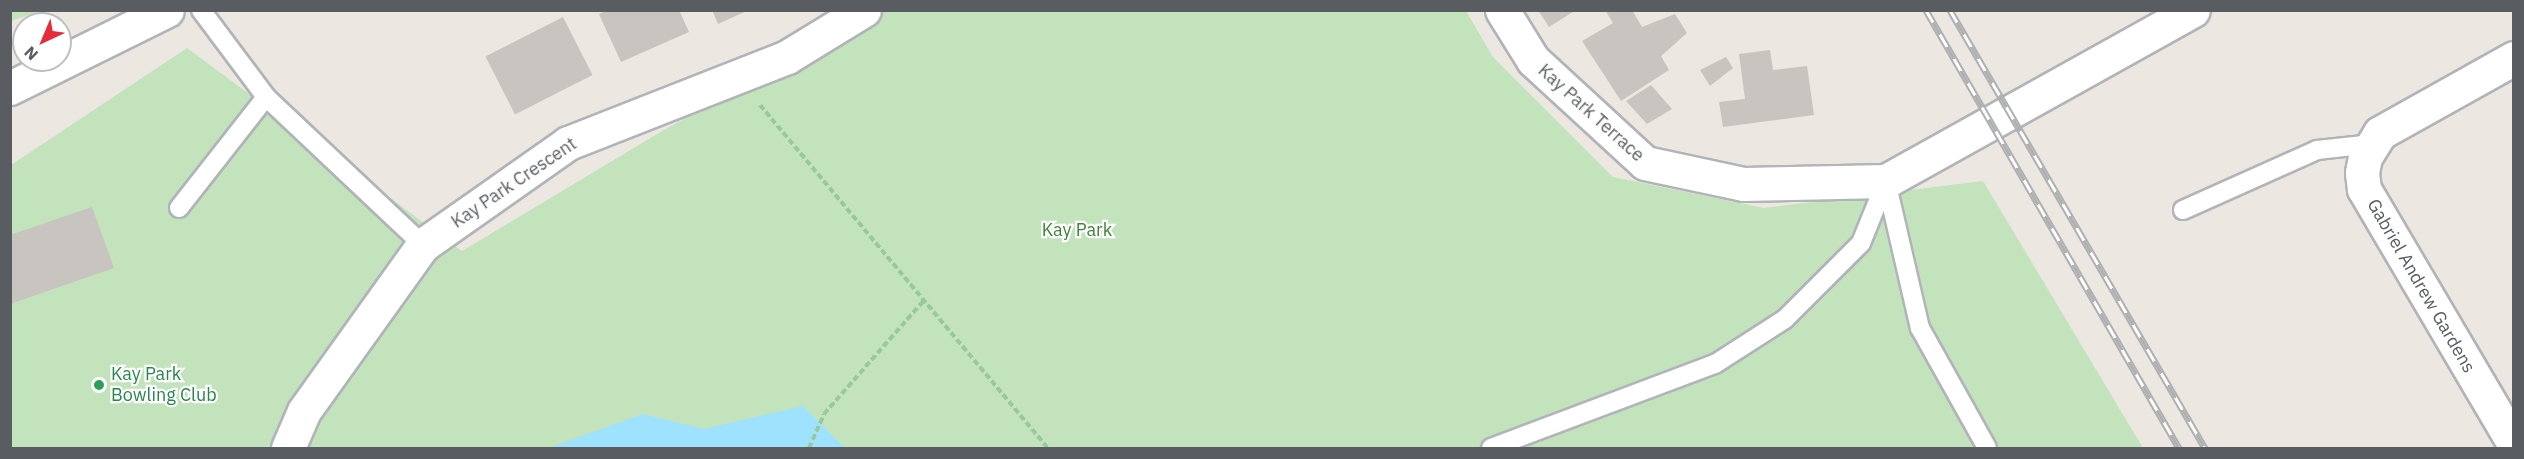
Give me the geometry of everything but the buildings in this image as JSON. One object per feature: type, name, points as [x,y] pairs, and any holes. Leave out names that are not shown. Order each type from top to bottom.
[{"type":"street","name":"Kay Park Crescent","points":[[288,448],[304,411],[423,245],[567,143],[787,57],[864,10]]},
{"type":"street","name":"Kay Park Terrace","points":[[1502,10],[1533,60],[1645,163],[1743,184],[1886,181]]},
{"type":"street","points":[[1886,181],[2193,10]]},
{"type":"street","points":[[10,88],[154,15]]},
{"type":"street","points":[[2371,144],[2392,125],[2514,58]]},
{"type":"street","name":"Gabriel Andrew Gardens","points":[[2371,144],[2362,173],[2364,189],[2514,444]]},
{"type":"lane","points":[[201,10],[266,97],[423,245]]},
{"type":"lane","points":[[179,208],[266,97]]},
{"type":"lane","points":[[2183,210],[2317,150],[2371,144]]},
{"type":"lane","points":[[1491,448],[1715,364],[1785,319],[1861,243],[1886,181]]},
{"type":"lane","points":[[1886,181],[1920,327],[1987,448]]},
{"type":"path","points":[[736,77],[1048,448]]},
{"type":"path","points":[[809,448],[824,414],[924,300]]},
{"type":"green space","points":[[11,10],[41,10],[12,12],[11,21]]},
{"type":"green space","name":"Kay Park","points":[[883,10],[1466,11],[1493,57],[1613,177],[1764,208],[1983,181],[2143,448],[11,448],[11,165],[187,48],[462,251],[662,131]]},
{"type":"water","points":[[803,406],[845,448],[549,448],[643,414],[704,429]]},
{"type":"railway","points":[[1926,10],[2179,448]]},
{"type":"railway","points":[[1950,10],[2205,448]]},
{"type":"place","name":"Kay Park Bowling Club","points":[[99,385]]}]
